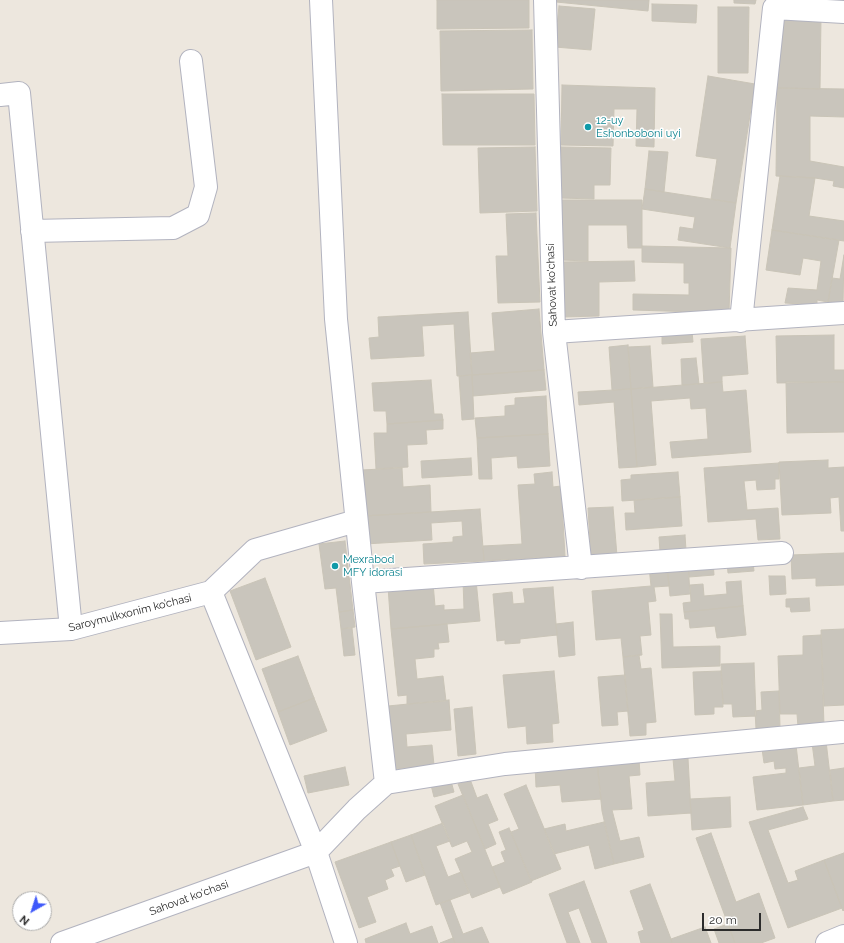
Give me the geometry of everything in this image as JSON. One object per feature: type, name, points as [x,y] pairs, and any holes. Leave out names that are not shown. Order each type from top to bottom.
[{"type":"street","points":[[321,0],[336,319],[356,521],[386,783]]},
{"type":"street","name":"Sahovat ko'chasi","points":[[545,0],[554,332],[581,568]]},
{"type":"street","points":[[741,321],[774,8],[844,12]]},
{"type":"street","points":[[32,231],[174,228],[198,215],[206,188],[190,61]]},
{"type":"street","points":[[0,95],[18,93],[71,629]]},
{"type":"street","points":[[554,332],[741,321],[844,313]]},
{"type":"street","points":[[346,943],[316,852],[211,592],[255,550],[356,521]]},
{"type":"street","points":[[363,582],[782,553]]},
{"type":"street","name":"Saroymulkxonim ko’chasi","points":[[0,633],[71,629],[211,592]]},
{"type":"street","points":[[316,852],[357,809],[386,783],[505,764],[842,732]]},
{"type":"street","name":"Sahovat ko'chasi","points":[[62,943],[316,852]]},
{"type":"building","points":[[437,0],[529,0],[529,28],[437,29]]},
{"type":"building","points":[[556,0],[649,0],[648,11],[556,2]]},
{"type":"building","points":[[734,0],[756,0],[755,4],[734,3]]},
{"type":"building","points":[[652,4],[697,5],[696,23],[652,21]]},
{"type":"building","points":[[559,6],[595,9],[591,50],[555,47]]},
{"type":"building","points":[[718,7],[749,7],[748,73],[718,73]]},
{"type":"building","points":[[781,17],[821,17],[820,89],[777,88],[778,60],[780,60]]},
{"type":"building","points":[[532,30],[533,89],[441,91],[440,31]]},
{"type":"building","points":[[708,76],[755,84],[736,203],[711,199],[717,159],[696,156]]},
{"type":"building","name":"12-uy Eshonboboni uyi","points":[[562,85],[655,88],[654,147],[636,146],[637,109],[614,109],[613,146],[561,145]]},
{"type":"building","points":[[777,88],[844,89],[844,117],[810,116],[810,161],[844,167],[844,188],[833,186],[834,181],[815,178],[776,176]]},
{"type":"building","points":[[442,94],[534,94],[535,145],[443,145]]},
{"type":"building","points":[[535,147],[537,211],[480,213],[478,148]]},
{"type":"building","points":[[561,147],[611,148],[610,185],[594,185],[594,199],[560,198]]},
{"type":"building","points":[[649,151],[668,152],[664,192],[645,189]]},
{"type":"building","points":[[780,176],[815,178],[809,216],[844,221],[844,241],[772,230]]},
{"type":"building","points":[[645,189],[736,203],[730,248],[678,240],[680,227],[693,229],[695,217],[642,209]]},
{"type":"building","points":[[561,200],[642,200],[642,248],[628,248],[627,225],[588,225],[588,261],[561,260]]},
{"type":"building","points":[[536,213],[540,302],[498,303],[496,256],[508,256],[506,214]]},
{"type":"building","points":[[772,230],[839,240],[828,302],[817,300],[817,305],[785,303],[788,288],[817,290],[821,261],[803,258],[800,275],[766,270]]},
{"type":"building","points":[[642,246],[731,248],[729,313],[633,310],[633,294],[689,295],[689,283],[684,283],[684,263],[642,262]]},
{"type":"building","points":[[844,255],[843,304],[828,302],[832,278],[840,279]]},
{"type":"building","points":[[634,261],[635,281],[599,282],[599,316],[562,317],[561,262]]},
{"type":"building","points":[[539,309],[544,370],[472,375],[470,353],[495,351],[492,313]]},
{"type":"building","points":[[468,312],[472,375],[457,376],[454,324],[422,326],[424,356],[371,359],[369,338],[379,337],[378,317]]},
{"type":"building","points":[[692,331],[693,342],[662,344],[662,334]]},
{"type":"building","points":[[834,335],[834,370],[844,370],[844,382],[777,383],[776,336]]},
{"type":"building","points":[[745,336],[748,374],[722,376],[722,382],[704,383],[701,339]]},
{"type":"building","points":[[628,345],[631,389],[612,390],[609,347]]},
{"type":"building","points":[[650,346],[653,387],[631,389],[628,347]]},
{"type":"building","points":[[696,358],[699,384],[682,385],[681,359]]},
{"type":"building","points":[[544,370],[546,390],[473,396],[472,375]]},
{"type":"building","points":[[472,375],[474,419],[462,420],[459,376]]},
{"type":"building","points":[[431,380],[434,414],[442,414],[443,420],[387,424],[386,411],[374,411],[372,383]]},
{"type":"building","points":[[722,382],[723,392],[746,390],[751,452],[672,458],[670,442],[708,439],[706,408],[691,409],[690,398],[651,401],[656,465],[637,467],[631,389]]},
{"type":"building","points":[[786,382],[844,382],[844,432],[787,433]]},
{"type":"building","points":[[631,389],[637,467],[619,468],[614,402],[579,405],[578,392]]},
{"type":"building","points":[[546,396],[548,434],[477,438],[475,418],[505,416],[505,406],[515,405],[515,398]]},
{"type":"building","points":[[443,420],[443,429],[426,430],[427,444],[407,445],[408,467],[376,469],[374,433],[387,433],[387,424]]},
{"type":"building","points":[[548,434],[550,466],[518,468],[517,456],[491,458],[492,479],[479,479],[477,438]]},
{"type":"building","points":[[471,458],[472,475],[422,478],[421,461]]},
{"type":"building","points":[[828,460],[828,468],[844,467],[844,531],[841,531],[839,497],[830,498],[831,513],[782,515],[779,462]]},
{"type":"building","points":[[779,463],[779,479],[775,479],[775,489],[757,490],[756,480],[744,481],[747,510],[778,508],[780,539],[758,540],[756,519],[708,522],[704,468]]},
{"type":"building","points":[[402,468],[403,487],[430,485],[431,512],[364,516],[361,470]]},
{"type":"building","points":[[552,472],[553,487],[561,486],[565,556],[484,561],[483,546],[522,544],[518,485],[535,484],[534,474]]},
{"type":"building","points":[[678,472],[680,497],[622,501],[621,480],[631,479],[631,475]]},
{"type":"building","points":[[680,497],[682,526],[626,530],[625,513],[635,513],[634,500]]},
{"type":"building","points":[[613,507],[617,556],[591,558],[588,508]]},
{"type":"building","points":[[480,509],[484,561],[424,564],[423,544],[453,542],[453,537],[463,536],[462,521],[431,523],[432,540],[365,544],[364,516]]},
{"type":"building","points":[[685,535],[686,550],[660,552],[659,537]]},
{"type":"building","name":"Mexrabod MFY idorasi","points":[[345,541],[353,610],[339,612],[336,588],[325,589],[319,544]]},
{"type":"building","points":[[844,553],[844,585],[816,586],[816,578],[792,579],[791,555]]},
{"type":"building","points":[[713,561],[714,575],[689,577],[688,563]]},
{"type":"building","points":[[753,561],[754,571],[728,573],[727,563]]},
{"type":"building","points":[[688,563],[690,594],[670,596],[667,565]]},
{"type":"building","points":[[667,565],[669,586],[654,587],[656,601],[648,602],[651,635],[640,636],[642,655],[623,657],[621,638],[596,640],[592,591],[651,586],[649,567]]},
{"type":"building","points":[[769,576],[785,576],[786,594],[770,595]]},
{"type":"building","points":[[265,578],[291,647],[256,660],[230,591]]},
{"type":"building","points":[[476,580],[480,621],[391,629],[388,587],[433,583],[435,606],[444,605],[444,610],[464,609],[463,581]]},
{"type":"building","points":[[741,581],[743,606],[684,612],[683,603],[691,602],[690,585],[703,584],[704,596],[727,594],[726,582]]},
{"type":"building","points":[[553,587],[557,635],[520,639],[520,643],[505,644],[505,640],[497,641],[493,594],[512,592],[513,604],[525,603],[523,589]]},
{"type":"building","points":[[809,598],[810,611],[791,612],[790,607],[786,607],[786,599]]},
{"type":"building","points":[[743,606],[746,635],[717,638],[715,626],[690,628],[689,619],[685,619],[684,612]]},
{"type":"building","points":[[353,610],[355,627],[341,629],[339,612]]},
{"type":"building","points":[[660,614],[672,614],[673,647],[720,646],[720,666],[662,668]]},
{"type":"building","points":[[573,622],[575,655],[559,657],[556,624]]},
{"type":"building","points":[[447,624],[449,642],[438,643],[439,649],[434,649],[434,657],[415,659],[417,679],[443,676],[446,701],[407,704],[407,695],[398,696],[391,629]]},
{"type":"building","points":[[352,628],[355,655],[344,656],[341,629]]},
{"type":"building","points":[[844,629],[844,705],[824,706],[821,630]]},
{"type":"building","points":[[821,635],[824,726],[798,727],[797,714],[780,714],[778,656],[803,655],[803,636]]},
{"type":"building","points":[[639,655],[641,669],[651,668],[656,722],[646,723],[646,735],[630,736],[623,657]]},
{"type":"building","points":[[298,656],[314,698],[278,712],[262,669]]},
{"type":"building","points":[[754,663],[756,716],[733,717],[732,704],[723,704],[721,664]]},
{"type":"building","points":[[554,671],[559,723],[552,724],[553,742],[527,744],[526,726],[508,728],[503,675]]},
{"type":"building","points":[[721,671],[723,707],[714,707],[714,714],[695,715],[693,672]]},
{"type":"building","points":[[625,675],[628,711],[617,712],[618,725],[602,726],[598,677]]},
{"type":"building","points":[[779,691],[780,728],[756,729],[755,711],[762,710],[761,692]]},
{"type":"building","points":[[314,698],[327,731],[290,745],[278,712]]},
{"type":"building","points":[[449,700],[451,730],[406,734],[407,747],[432,745],[434,765],[394,769],[388,706]]},
{"type":"building","points":[[472,707],[476,754],[458,756],[454,709]]},
{"type":"building","points":[[826,741],[833,801],[803,805],[799,768],[815,766],[812,743]]},
{"type":"building","points":[[796,745],[803,805],[757,810],[753,777],[786,773],[786,768],[775,769],[774,761],[764,763],[762,749]]},
{"type":"building","points":[[688,758],[691,813],[648,816],[646,783],[675,781],[673,759]]},
{"type":"building","points":[[639,759],[640,775],[629,776],[632,809],[612,810],[620,841],[639,837],[644,857],[614,864],[602,811],[597,762]]},
{"type":"building","points":[[597,762],[601,799],[562,802],[560,785],[536,787],[535,766]]},
{"type":"building","points":[[345,767],[349,785],[308,793],[304,776]]},
{"type":"building","points":[[844,768],[844,800],[833,801],[830,770]]},
{"type":"building","points":[[470,779],[477,798],[487,794],[498,820],[488,824],[496,844],[485,849],[458,784]]},
{"type":"building","points":[[451,781],[454,792],[434,797],[431,785]]},
{"type":"building","points":[[526,785],[561,869],[531,881],[511,832],[519,829],[504,794]]},
{"type":"building","points":[[463,795],[500,887],[472,898],[455,859],[472,852],[467,841],[452,847],[435,806]]},
{"type":"building","points":[[730,797],[731,827],[692,830],[690,799]]},
{"type":"building","points":[[803,807],[808,819],[768,830],[788,883],[798,880],[795,871],[824,860],[842,908],[788,928],[749,822]]},
{"type":"building","points":[[604,822],[614,864],[595,869],[589,845],[554,854],[544,829],[565,824],[566,831]]},
{"type":"building","points":[[443,823],[450,841],[436,846],[448,877],[461,872],[469,893],[436,905],[411,835]]},
{"type":"building","points":[[509,828],[532,882],[503,894],[492,867],[505,862],[501,852],[506,850],[499,832]]},
{"type":"building","points":[[711,833],[736,902],[759,893],[775,938],[761,943],[735,943],[696,838]]},
{"type":"building","points":[[411,835],[425,875],[406,882],[391,842]]},
{"type":"building","points":[[391,842],[400,866],[391,869],[394,876],[385,880],[388,889],[367,897],[376,922],[359,928],[335,862]]},
{"type":"building","points":[[844,853],[844,910],[843,911],[824,860]]},
{"type":"building","points":[[584,881],[607,943],[592,943],[579,908],[568,912],[580,943],[567,943],[549,894]]},
{"type":"building","points":[[650,884],[672,943],[641,943],[638,932],[644,930],[630,891]]},
{"type":"building","points":[[450,900],[463,934],[482,927],[489,943],[455,943],[440,903]]},
{"type":"building","points":[[406,923],[410,934],[432,926],[438,943],[366,943],[365,939]]},
{"type":"building","points":[[728,924],[735,943],[719,943],[714,929]]},
{"type":"building","points":[[705,927],[711,943],[672,943],[671,939]]},
{"type":"building","points":[[453,938],[455,943],[440,943]]},
{"type":"place","name":"12-uy Eshonboboni uyi","points":[[588,127]]},
{"type":"place","name":"Mexrabod MFY idorasi","points":[[335,566]]}]
